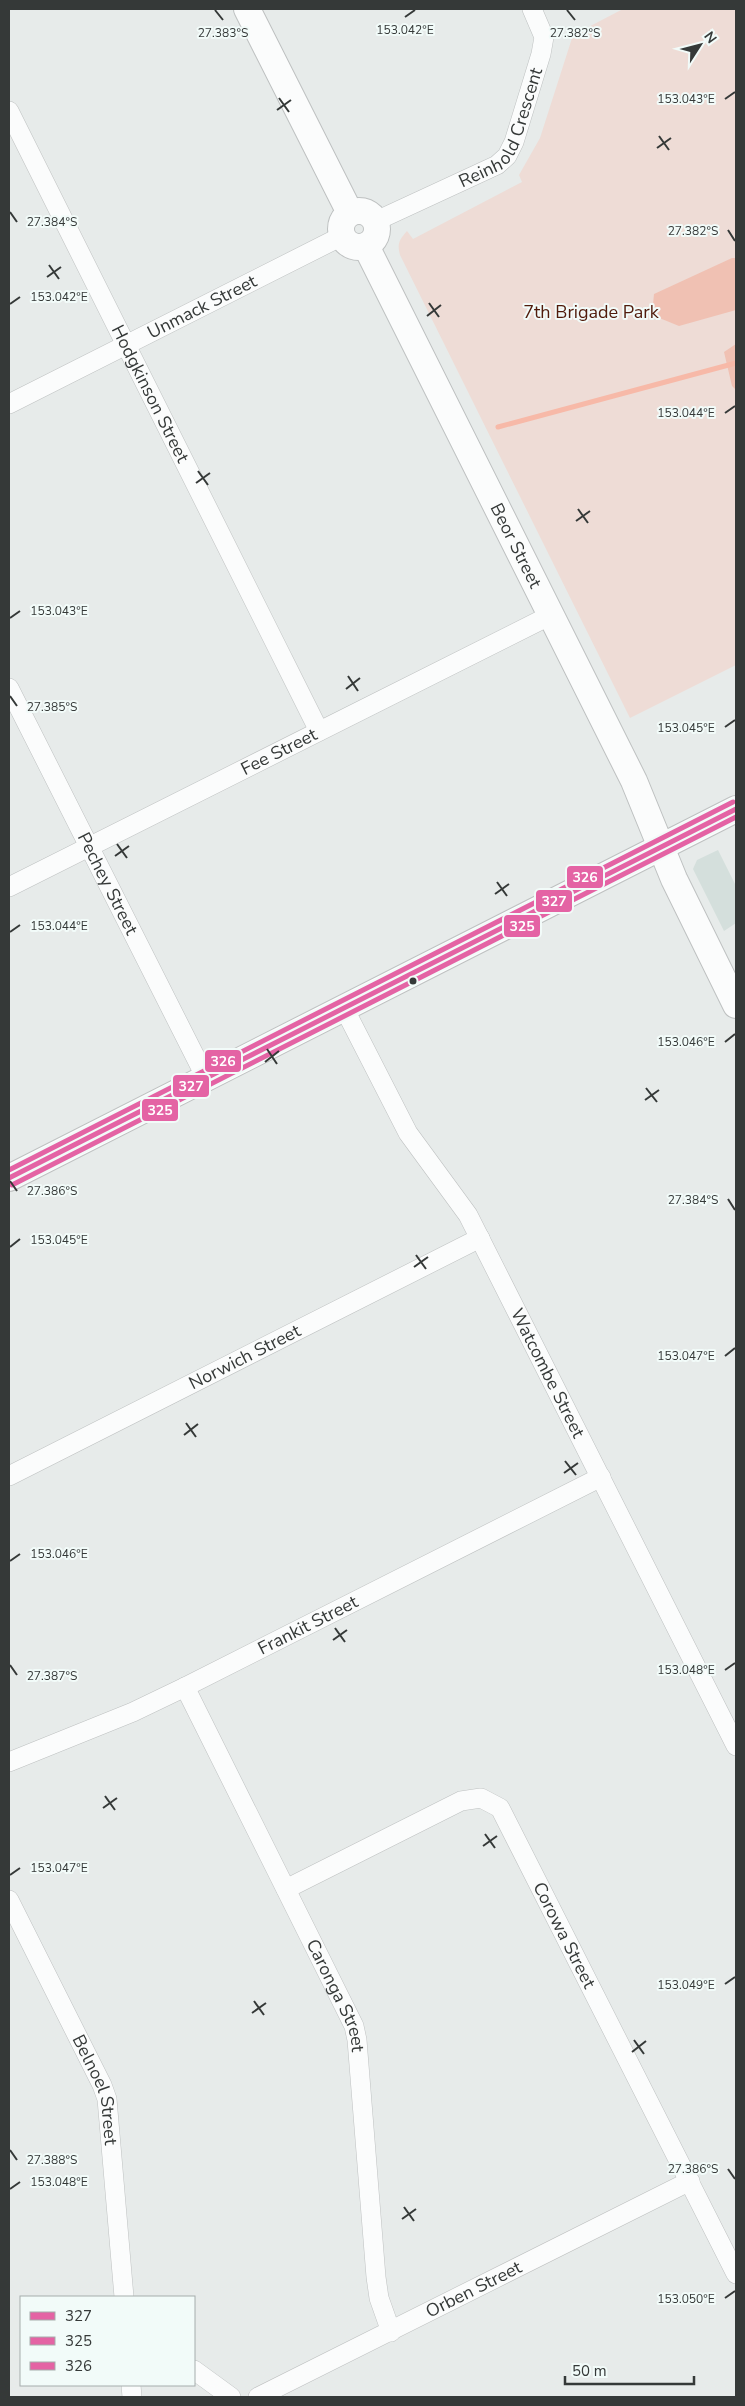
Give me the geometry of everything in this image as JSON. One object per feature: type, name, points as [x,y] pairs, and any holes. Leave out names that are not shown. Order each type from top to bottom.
[{"type":"street","points":[[247,9],[346,225],[350,244],[355,247],[366,246],[375,238],[377,232],[376,221],[372,216],[361,211],[346,225]]},
{"type":"street","name":"Reinhold Crescent","points":[[376,221],[497,165],[507,156],[514,142],[541,54],[544,37],[532,9]]},
{"type":"street","name":"Hodgkinson Street","points":[[9,111],[319,731]]},
{"type":"street","name":"Unmack Street","points":[[9,404],[127,345],[346,225]]},
{"type":"street","name":"Beor Street","points":[[366,246],[634,781],[674,879],[736,1004]]},
{"type":"street","name":"Fee Street","points":[[9,887],[550,615]]},
{"type":"street","name":"Pechey Street","points":[[9,688],[206,1078]]},
{"type":"street","points":[[9,1178],[736,810]]},
{"type":"street","name":"Watcombe Street","points":[[344,1008],[408,1133],[455,1194],[480,1238],[736,1746]]},
{"type":"street","name":"Norwich Street","points":[[9,1476],[480,1238]]},
{"type":"street","name":"Frankit Street","points":[[9,1762],[133,1712],[185,1687],[601,1477]]},
{"type":"street","name":"Caronga Street","points":[[185,1687],[354,2026],[357,2040],[376,2277],[379,2298],[391,2332]]},
{"type":"street","name":"Corowa Street","points":[[286,1889],[461,1801],[481,1798],[495,1805],[506,1818],[736,2274]]},
{"type":"street","name":"Belnoel Street","points":[[9,1900],[102,2085],[107,2099],[124,2296]]},
{"type":"street","name":"Orben Street","points":[[259,2397],[690,2181]]},
{"type":"street","points":[[195,2371],[232,2397]]},
{"type":"shaded area","points":[[732,258],[736,258],[736,310],[679,326],[652,315],[654,294]]},
{"type":"shaded area","points":[[736,344],[736,390],[732,386],[724,352]]},
{"type":"shaded area","points":[[718,850],[736,886],[736,923],[724,931],[693,869],[697,860]]},
{"type":"green space","name":"7th Brigade Park","points":[[623,9],[736,9],[736,665],[630,718],[400,255],[399,248],[400,240],[407,231],[413,239],[522,182],[519,175],[540,138],[573,35]]},
{"type":"waterway","points":[[498,427],[736,363]]},
{"type":"transit line","name":"326","points":[[9,1170],[733,802]]},
{"type":"transit line","name":"327","points":[[9,1178],[736,809]]},
{"type":"transit line","name":"325","points":[[12,1185],[736,817]]}]
